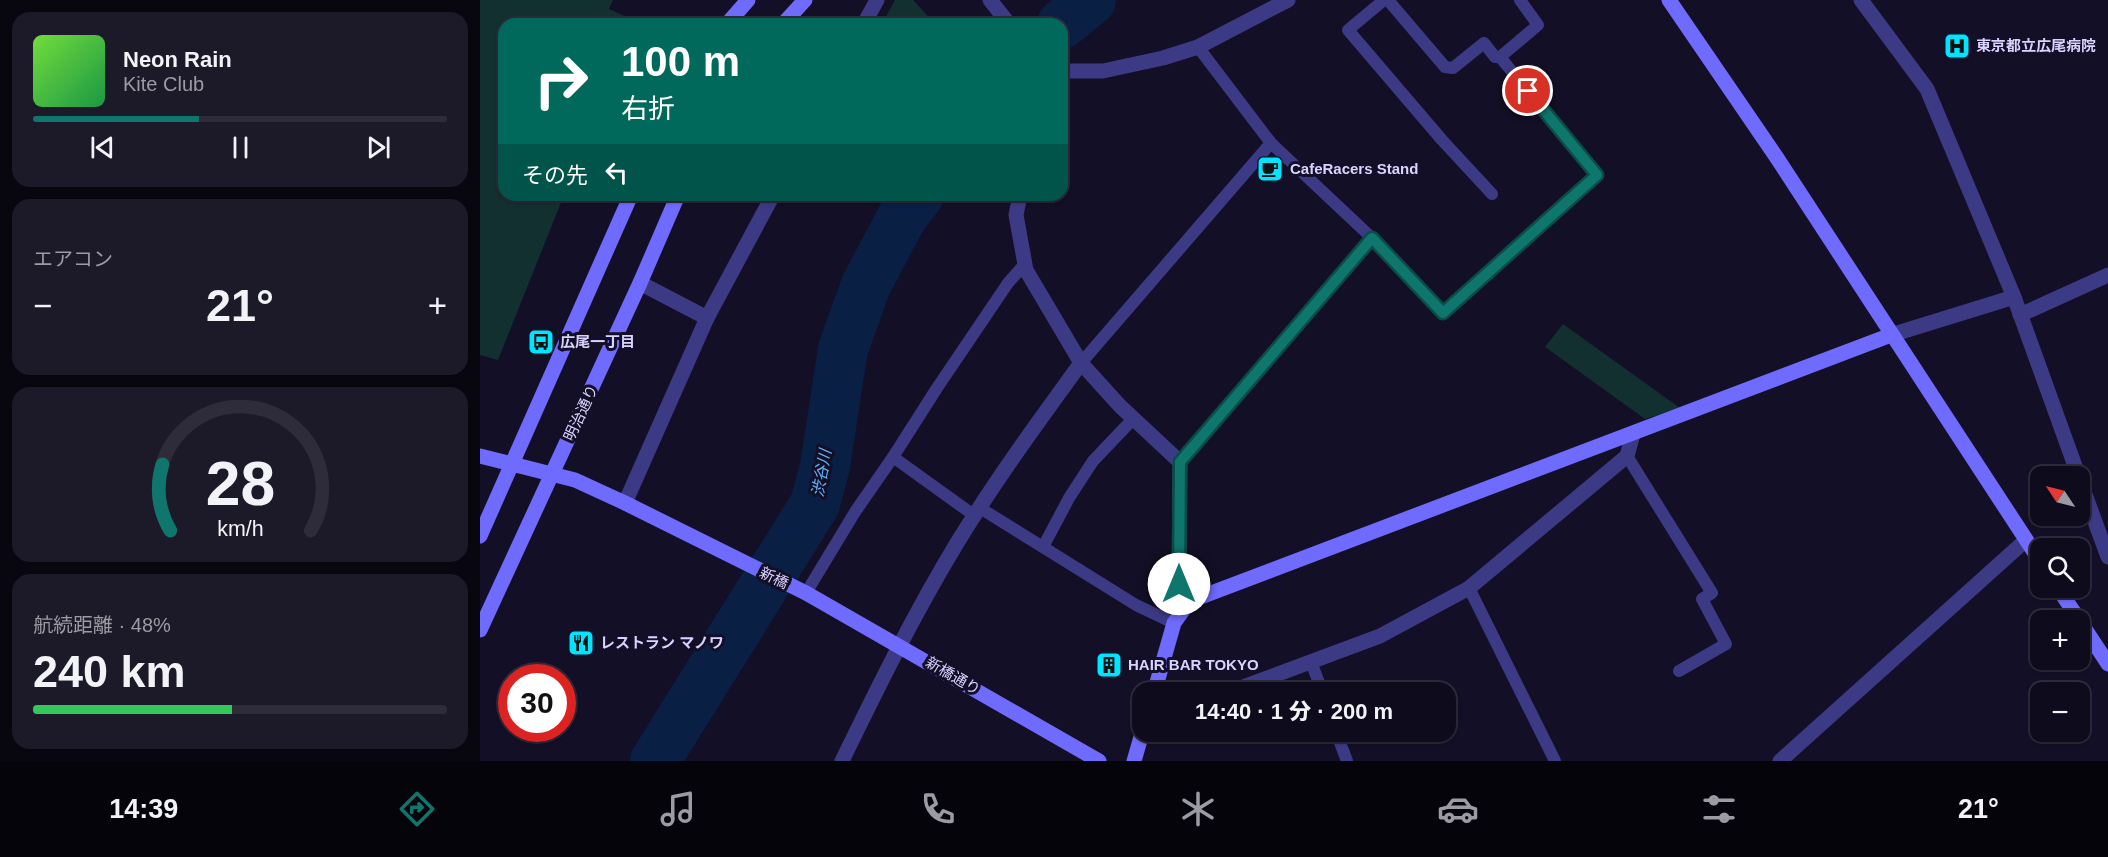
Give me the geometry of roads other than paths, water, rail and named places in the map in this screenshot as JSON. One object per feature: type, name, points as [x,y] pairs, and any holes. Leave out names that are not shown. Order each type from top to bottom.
[{"type":"street","points":[[733,18],[748,0]]},
{"type":"street","points":[[788,18],[805,0]]},
{"type":"street","points":[[867,18],[877,0]]},
{"type":"street","points":[[990,0],[1004,18]]},
{"type":"street","points":[[1068,70],[1103,71],[1163,58],[1198,47],[1288,0]]},
{"type":"street","points":[[1670,0],[1777,158],[2030,546]]},
{"type":"street","points":[[1861,0],[1927,89],[2014,297],[2075,466]]},
{"type":"street","points":[[480,536],[628,201]]},
{"type":"street","name":"明治通り","points":[[480,630],[675,201]]},
{"type":"street","points":[[480,456],[575,480],[625,503],[707,318],[770,201]]},
{"type":"street","points":[[1019,201],[1016,215],[1026,270],[1081,363],[1133,419],[1180,462],[1179,584],[1186,606]]},
{"type":"street","points":[[2020,315],[2108,275]]},
{"type":"street","points":[[640,283],[707,318]]},
{"type":"street","points":[[1157,682],[1174,623],[1186,606],[1209,594],[1891,335],[2014,297]]},
{"type":"street","points":[[842,761],[899,645],[957,543],[1025,440],[1081,363]]},
{"type":"street","points":[[1257,682],[1380,636],[1469,588],[1627,456],[1633,434]]},
{"type":"street","name":"新橋","points":[[625,503],[806,593]]},
{"type":"street","points":[[2090,507],[2108,557]]},
{"type":"street","points":[[1780,761],[2026,540]]},
{"type":"street","name":"新橋通り","points":[[806,593],[1100,761]]},
{"type":"street","points":[[2065,598],[2108,664]]},
{"type":"street","points":[[1134,761],[1139,742]]},
{"type":"lane","points":[[1198,47],[1271,143],[1372,238],[1443,313],[1597,175],[1500,57],[1495,57],[1484,43],[1454,68],[1445,67],[1386,0],[1348,30],[1442,140],[1492,194]]},
{"type":"lane","points":[[1500,57],[1538,25],[1520,0]]},
{"type":"lane","points":[[1081,363],[1271,143]]},
{"type":"lane","points":[[1180,462],[1372,238]]},
{"type":"lane","points":[[806,593],[855,512],[1008,283],[1025,264]]},
{"type":"lane","points":[[1043,547],[1069,498],[1093,461],[1133,419]]},
{"type":"lane","points":[[1627,456],[1712,593],[1702,599],[1726,644],[1679,671]]},
{"type":"lane","points":[[893,458],[977,512],[1043,547],[1136,605],[1174,623]]},
{"type":"lane","points":[[1469,588],[1555,761]]},
{"type":"lane","points":[[1311,662],[1319,682]]},
{"type":"lane","points":[[1340,742],[1347,761]]},
{"type":"waterway","name":"渋谷川","points":[[1068,19],[1091,0]]},
{"type":"waterway","name":"渋谷川","points":[[655,761],[815,504],[825,466],[843,349],[866,285],[902,217],[914,201]]},
{"type":"place","name":"東京都立広尾病院","points":[[1957,46]]},
{"type":"place","name":"CafeRacers Stand","points":[[1270,169]]},
{"type":"place","name":"広尾一丁目","points":[[541,342]]},
{"type":"place","name":"レストラン マノワ","points":[[581,643]]},
{"type":"place","name":"HAIR BAR TOKYO","points":[[1109,665]]}]
